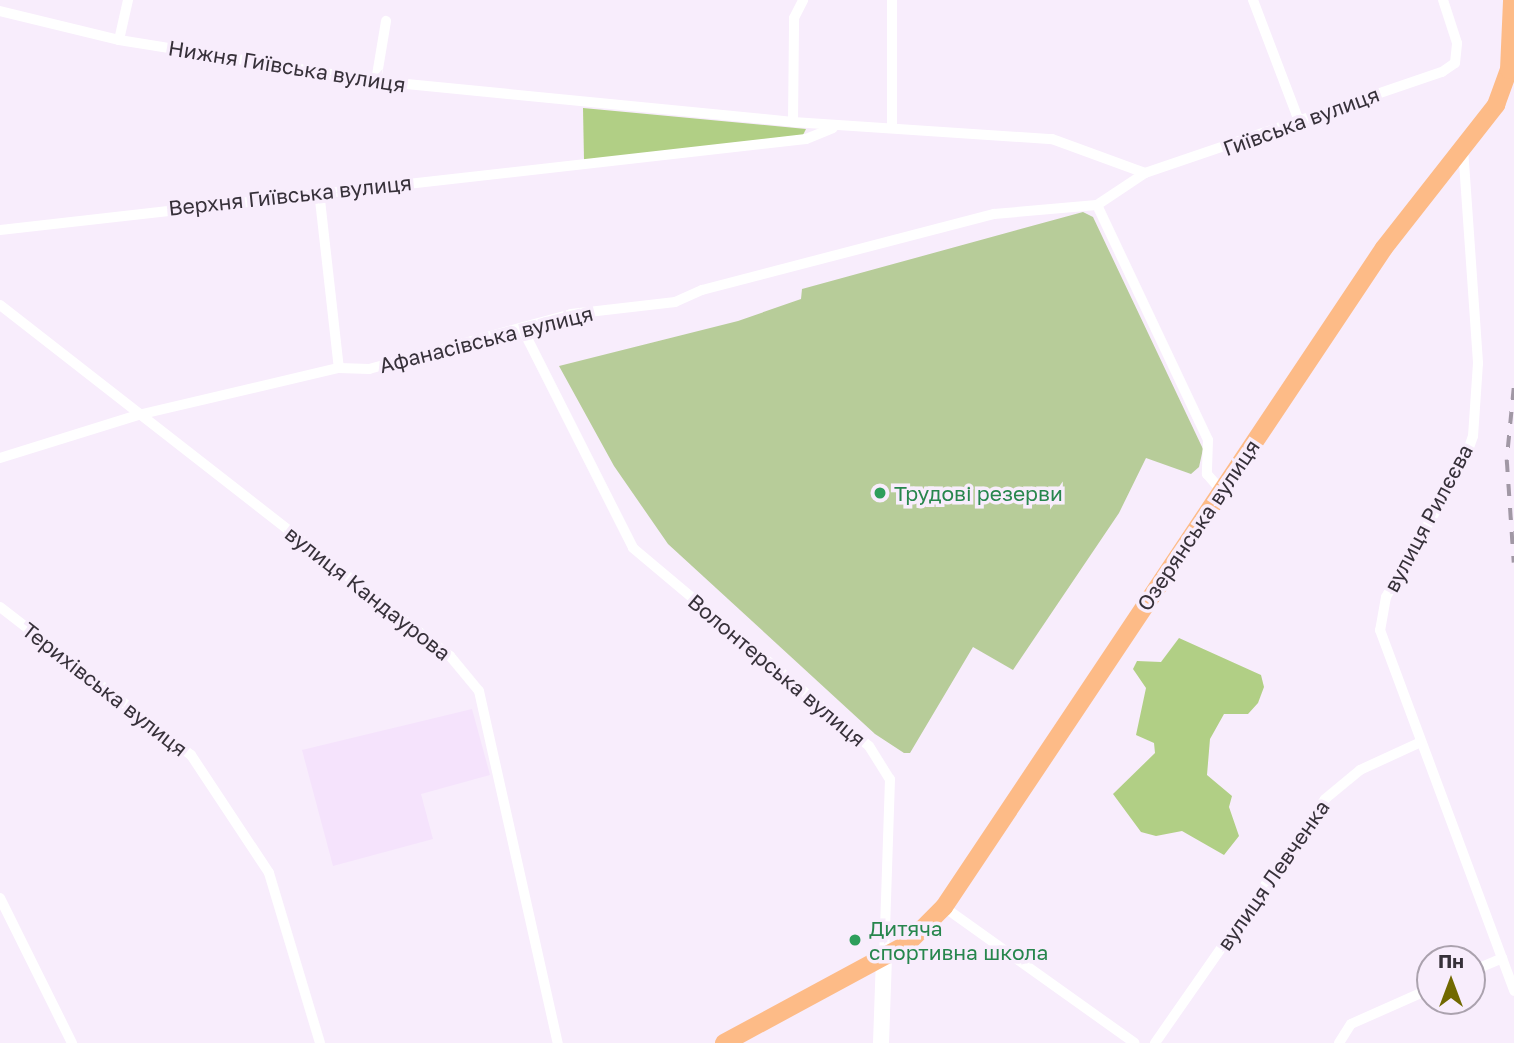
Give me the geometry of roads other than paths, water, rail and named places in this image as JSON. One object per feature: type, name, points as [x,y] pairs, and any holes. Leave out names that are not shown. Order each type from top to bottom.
[{"type":"main road","name":"Озерянська вулиця","points":[[884,957],[917,938],[944,907],[1384,248],[1463,148],[1504,88],[1511,56],[1512,0]]},
{"type":"main road","points":[[724,1043],[747,1037],[884,957]]},
{"type":"main road","points":[[881,1043],[884,957]]},
{"type":"street","points":[[119,40],[128,0]]},
{"type":"street","points":[[803,0],[794,18],[793,122],[1052,139],[1145,173]]},
{"type":"street","points":[[892,0],[892,127]]},
{"type":"street","points":[[1252,0],[1299,121]]},
{"type":"street","name":"Гиївська вулиця","points":[[1097,205],[1145,173],[1442,72],[1455,63],[1457,43],[1443,0]]},
{"type":"street","name":"Нижня Гиївська вулиця","points":[[0,11],[119,40],[376,81],[793,122]]},
{"type":"street","points":[[376,81],[386,21]]},
{"type":"street","name":"Верхня Гиївська вулиця","points":[[0,230],[319,191],[580,166],[806,139],[837,126]]},
{"type":"street","name":"вулиця Рилєєва","points":[[1463,148],[1478,363],[1473,436],[1464,462],[1380,613],[1380,630],[1514,991]]},
{"type":"street","points":[[319,191],[340,368]]},
{"type":"street","points":[[1097,205],[1208,440],[1208,474],[1221,490]]},
{"type":"street","name":"Афанасівська вулиця","points":[[0,458],[138,415],[340,368],[369,369],[486,334],[522,328],[571,314],[675,302],[702,290],[994,214],[1097,205]]},
{"type":"street","name":"вулиця Кандаурова","points":[[0,305],[450,656],[479,691],[558,1043]]},
{"type":"street","name":"Волонтерська вулиця","points":[[522,328],[633,548],[869,747],[890,779],[884,957]]},
{"type":"street","name":"Терихівська вулиця","points":[[0,607],[191,755],[269,873],[320,1043]]},
{"type":"street","name":"вулиця Левченка","points":[[1155,1043],[1325,799],[1360,770],[1421,742]]},
{"type":"street","points":[[0,898],[72,1043]]},
{"type":"street","points":[[944,907],[1135,1043]]},
{"type":"street","points":[[1486,965],[1502,958]]},
{"type":"street","points":[[1339,1043],[1351,1024],[1416,995]]},
{"type":"railway","points":[[1514,388],[1507,460],[1514,563]]},
{"type":"place","name":"Трудові резерви","points":[[880,493]]},
{"type":"place","name":"Дитяча спортивна школа","points":[[855,940]]}]
